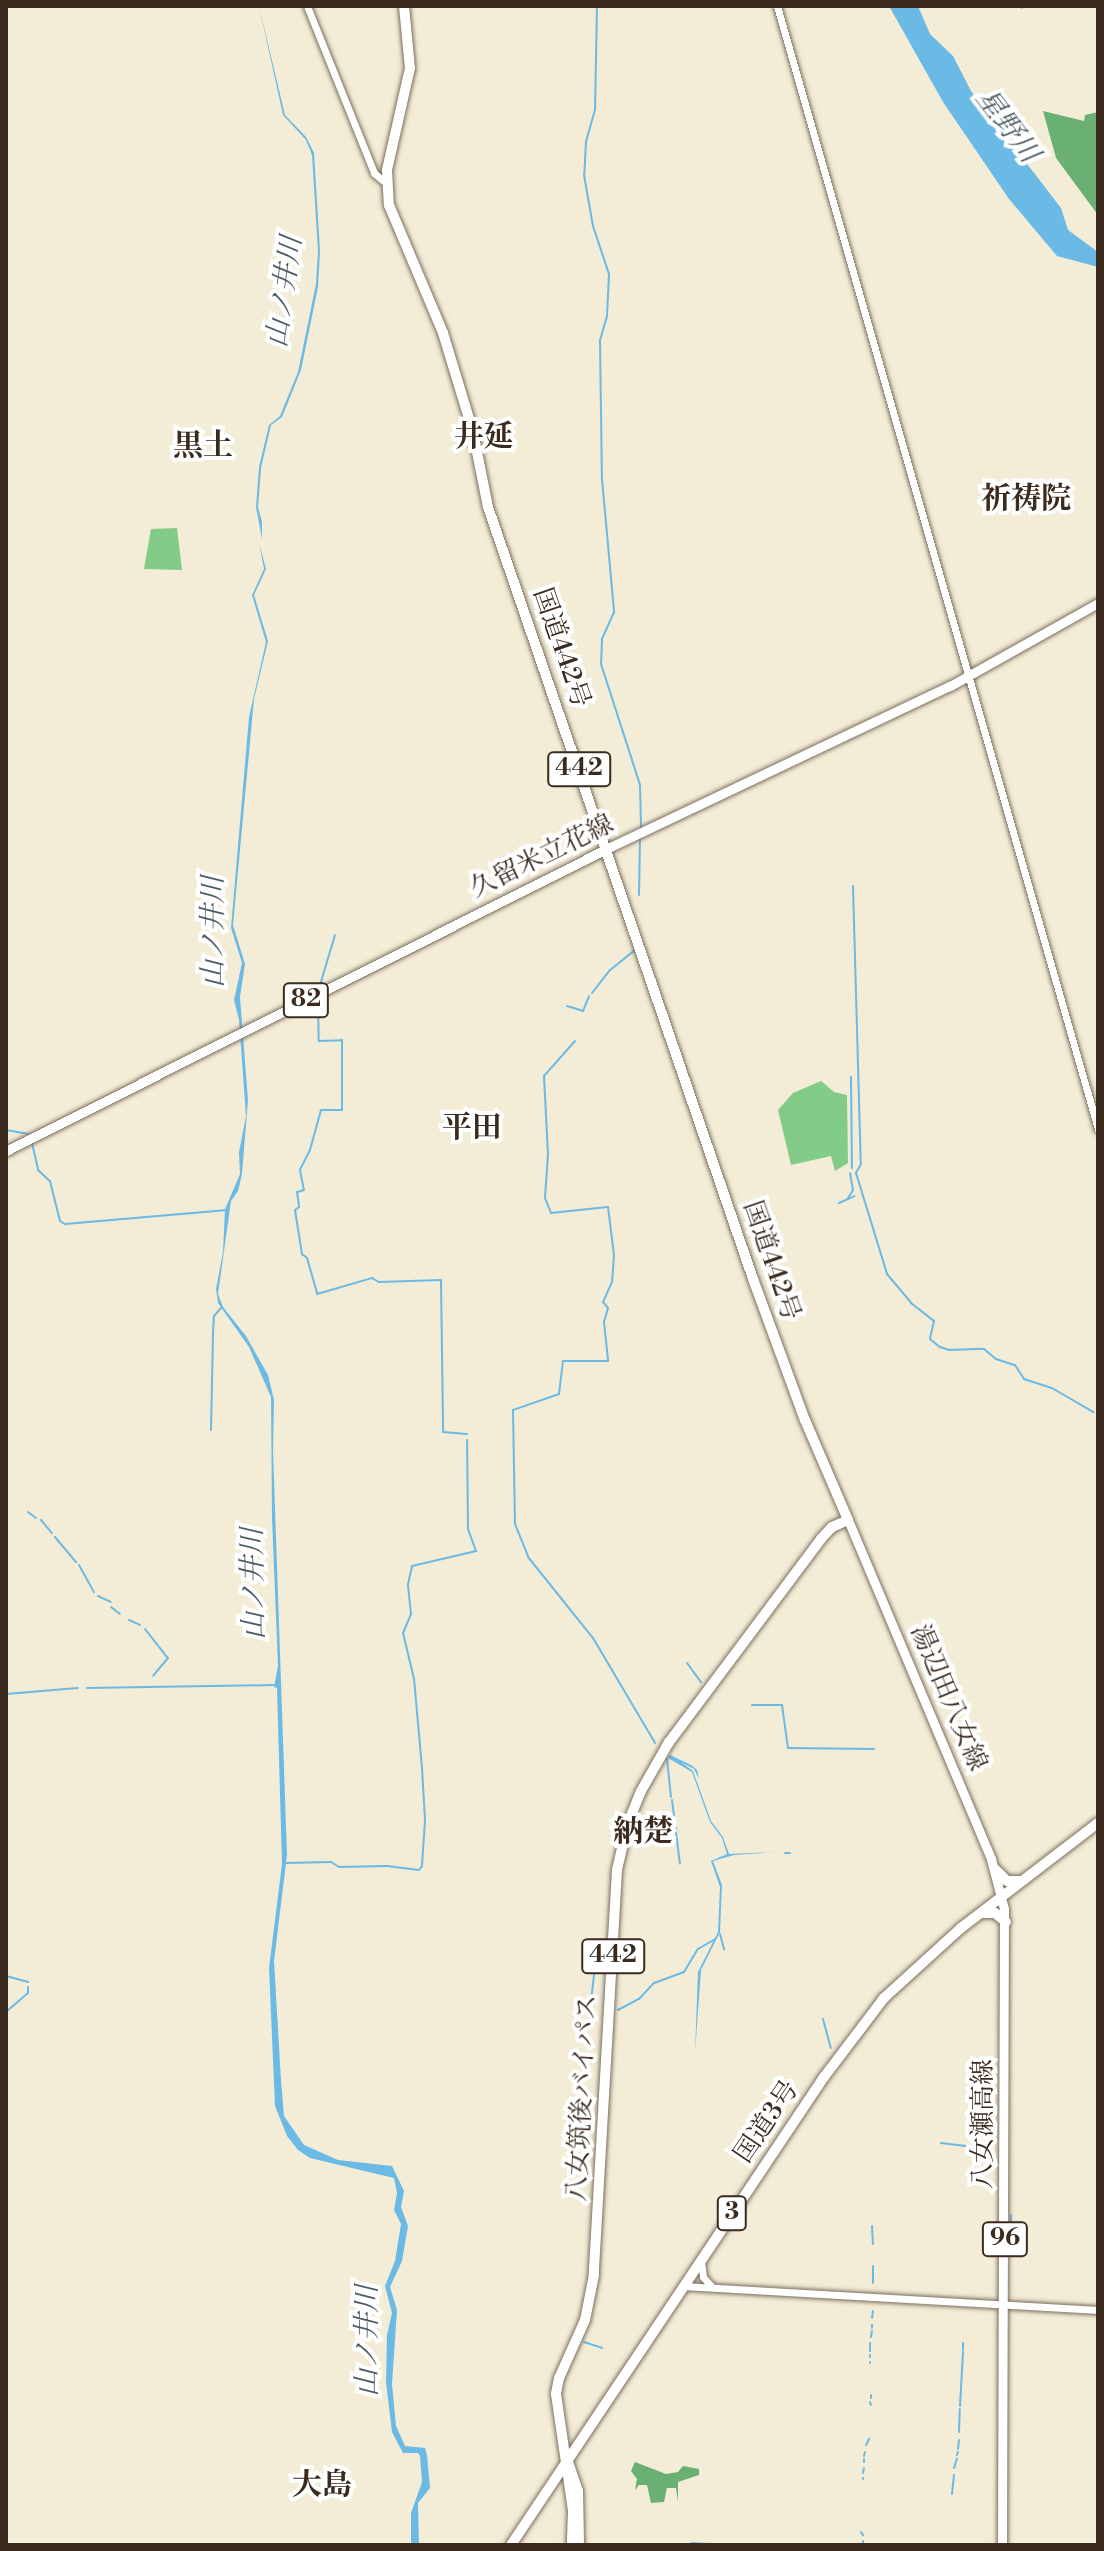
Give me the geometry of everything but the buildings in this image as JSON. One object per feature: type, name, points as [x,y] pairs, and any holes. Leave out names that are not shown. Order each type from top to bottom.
[{"type":"highway","name":"国道442号","points":[[404,6],[410,68],[386,183],[394,221],[443,333],[473,432],[488,507],[785,1369],[848,1520]]},
{"type":"highway","name":"八女筑後バイパス","points":[[579,2545],[578,2491],[567,2460],[556,2394],[559,2378],[585,2320],[594,2275],[617,1870],[627,1826],[641,1791],[669,1742],[821,1539],[832,1527],[848,1520]]},
{"type":"highway","name":"国道3号","points":[[511,2545],[832,2065],[884,1998],[1002,1895],[1098,1823]]},
{"type":"highway","points":[[996,1870],[1007,1881],[1021,1881]]},
{"type":"highway","points":[[980,1913],[995,1913],[1006,1922]]},
{"type":"highway","points":[[561,2433],[567,2439],[580,2441]]},
{"type":"highway","name":"八女筑後バイパス","points":[[567,2460],[572,2545]]},
{"type":"highway","points":[[546,2492],[558,2486],[570,2492]]},
{"type":"main road","name":"久留米立花線","points":[[6,1151],[606,849],[970,675],[1098,603]]},
{"type":"main road","name":"湯辺田八女線","points":[[848,1520],[996,1870],[1002,1895]]},
{"type":"main road","name":"八女瀬高線","points":[[1002,1895],[1006,1922],[1002,2545]]},
{"type":"street","points":[[307,6],[374,173],[386,183]]},
{"type":"street","points":[[777,6],[1098,1129]]},
{"type":"street","points":[[702,2258],[703,2277],[713,2287]]},
{"type":"street","points":[[683,2286],[1098,2310]]},
{"type":"green space","points":[[1043,111],[1084,121],[1085,115],[1098,112],[1098,215],[1056,158]]},
{"type":"green space","points":[[177,528],[182,570],[144,569],[151,529]]},
{"type":"green space","points":[[821,1081],[834,1092],[847,1095],[848,1163],[835,1171],[831,1156],[791,1165],[778,1110],[793,1093]]},
{"type":"green space","points":[[635,2462],[666,2474],[678,2472],[683,2466],[699,2469],[699,2475],[678,2482],[678,2502],[676,2488],[667,2488],[664,2502],[651,2503],[647,2485],[639,2485],[635,2490],[637,2479],[631,2471]]},
{"type":"water","points":[[259,6],[285,115],[306,137],[314,153],[320,251],[318,287],[301,370],[282,417],[271,425],[261,468],[258,507],[262,539],[256,507],[259,467],[269,425],[280,416],[298,372],[316,284],[318,251],[312,155],[306,140],[283,115]]},
{"type":"water","name":"星野川","points":[[889,6],[918,6],[930,34],[953,56],[971,91],[1061,208],[1068,230],[1098,252],[1098,267],[1057,256],[1009,199],[943,102]]},
{"type":"water","points":[[259,543],[266,569],[254,595],[268,641],[254,699],[233,925],[245,964],[240,997],[248,1100],[242,1174],[238,1191],[231,1201],[218,1294],[223,1307],[246,1336],[268,1375],[274,1400],[273,1450],[287,1855],[274,1961],[284,2116],[304,2145],[338,2160],[392,2166],[404,2191],[401,2207],[408,2226],[402,2261],[390,2287],[397,2310],[392,2384],[396,2426],[405,2446],[425,2448],[427,2455],[430,2488],[418,2503],[419,2545],[412,2545],[411,2541],[411,2513],[422,2482],[420,2456],[418,2453],[403,2453],[392,2432],[386,2382],[387,2335],[392,2313],[385,2286],[395,2261],[401,2224],[394,2210],[397,2193],[394,2178],[310,2158],[298,2150],[287,2136],[275,2106],[269,1968],[282,1864],[277,1688],[274,1687],[278,1666],[271,1397],[249,1347],[218,1303],[216,1289],[223,1252],[225,1209],[240,1174],[239,1152],[246,1116],[239,1020],[234,1000],[242,963],[231,928],[249,717],[266,642],[252,595],[264,569]]},
{"type":"water","points":[[670,1755],[697,1770],[699,1779],[694,1769],[681,1762],[693,1771],[711,1821],[723,1837],[729,1854],[777,1852],[734,1855],[713,1861],[722,1885],[720,1932],[701,1970],[695,2053],[698,1972],[718,1932],[720,1887],[711,1861],[727,1854],[722,1838],[710,1822],[692,1772],[668,1758]]},
{"type":"waterway","points":[[597,6],[595,110],[586,142],[584,175],[593,226],[609,274],[607,316],[600,341],[602,479],[614,612],[602,639],[601,664],[640,785],[641,827]]},
{"type":"waterway","points":[[639,895],[640,837]]},
{"type":"waterway","points":[[853,886],[861,1164],[856,1173],[887,1274],[911,1303],[934,1321],[930,1339],[940,1347],[949,1350],[984,1349],[996,1359],[1015,1365],[1024,1379],[1052,1388],[1093,1412]]},
{"type":"waterway","points":[[320,985],[335,935]]},
{"type":"waterway","points":[[592,993],[609,971],[634,951]]},
{"type":"waterway","points":[[567,1006],[583,1011],[589,996]]},
{"type":"waterway","points":[[318,1002],[319,1041],[342,1040],[342,1110],[321,1110],[310,1150],[300,1170],[304,1190],[297,1192],[299,1207],[295,1210],[302,1254],[307,1258],[317,1294],[372,1278],[379,1282],[441,1280],[443,1432],[467,1434]]},
{"type":"waterway","points":[[575,1041],[544,1076],[548,1154],[545,1198],[551,1213],[608,1207],[614,1255],[612,1282],[603,1302],[608,1308],[604,1322],[608,1361],[563,1361],[559,1394],[513,1410],[515,1524],[528,1557],[593,1638],[655,1743]]},
{"type":"waterway","points":[[851,1077],[852,1168]]},
{"type":"waterway","points":[[6,1130],[28,1134]]},
{"type":"waterway","points":[[32,1143],[38,1170],[50,1181],[60,1221],[65,1224],[227,1210]]},
{"type":"waterway","points":[[848,1198],[853,1190],[850,1173]]},
{"type":"waterway","points":[[839,1203],[855,1196]]},
{"type":"waterway","points":[[211,1430],[214,1316],[221,1308]]},
{"type":"waterway","points":[[286,1863],[331,1862],[339,1867],[387,1866],[419,1870],[422,1866],[425,1820],[422,1768],[414,1679],[403,1633],[411,1614],[408,1584],[412,1566],[476,1551],[468,1529],[467,1440]]},
{"type":"waterway","points":[[28,1512],[36,1518]]},
{"type":"waterway","points":[[41,1520],[52,1533]]},
{"type":"waterway","points":[[55,1537],[76,1562]]},
{"type":"waterway","points":[[79,1565],[94,1592]]},
{"type":"waterway","points":[[98,1596],[111,1602]]},
{"type":"waterway","points":[[111,1607],[120,1614]]},
{"type":"waterway","points":[[129,1620],[140,1625]]},
{"type":"waterway","points":[[145,1629],[168,1658],[153,1676]]},
{"type":"waterway","points":[[687,1663],[701,1682]]},
{"type":"waterway","points":[[87,1688],[274,1685]]},
{"type":"waterway","points":[[6,1694],[78,1688]]},
{"type":"waterway","points":[[752,1705],[782,1705],[788,1748],[874,1749]]},
{"type":"waterway","points":[[667,1759],[671,1797]]},
{"type":"waterway","points":[[672,1800],[680,1864]]},
{"type":"waterway","points":[[785,1853],[790,1853]]},
{"type":"waterway","points":[[720,1934],[724,1949]]},
{"type":"waterway","points":[[618,2010],[639,1999],[654,1983],[684,1972],[698,1949],[715,1939]]},
{"type":"waterway","points":[[593,2022],[589,2020],[596,1957]]},
{"type":"waterway","points":[[6,1976],[28,1982]]},
{"type":"waterway","points":[[6,2012],[28,1993],[28,1987]]},
{"type":"waterway","points":[[823,2019],[831,2048]]},
{"type":"waterway","points":[[941,2143],[966,2146]]},
{"type":"waterway","points":[[1011,2215],[1011,2237]]},
{"type":"waterway","points":[[872,2226],[873,2244]]},
{"type":"waterway","points":[[873,2266],[873,2283]]},
{"type":"waterway","points":[[872,2318],[873,2311]]},
{"type":"waterway","points":[[871,2337],[872,2331]]},
{"type":"waterway","points":[[584,2342],[602,2348]]},
{"type":"waterway","points":[[870,2343],[870,2351]]},
{"type":"waterway","points":[[963,2343],[963,2350]]},
{"type":"waterway","points":[[960,2406],[963,2352]]},
{"type":"waterway","points":[[959,2432],[960,2409]]},
{"type":"waterway","points":[[866,2445],[869,2439]]},
{"type":"waterway","points":[[958,2449],[959,2440]]},
{"type":"waterway","points":[[864,2456],[865,2452]]},
{"type":"waterway","points":[[954,2468],[957,2458]]},
{"type":"waterway","points":[[863,2473],[864,2468]]},
{"type":"waterway","points":[[952,2494],[954,2475]]},
{"type":"waterway","points":[[692,2543],[718,2545]]},
{"type":"district","name":"井延","points":[[484,437]]},
{"type":"district","name":"黒土","points":[[203,446]]},
{"type":"district","name":"祈祷院","points":[[1026,499]]},
{"type":"district","name":"平田","points":[[472,1128]]},
{"type":"district","name":"納楚","points":[[643,1832]]},
{"type":"district","name":"大島","points":[[322,2485]]},
{"type":"water label","name":"山ノ井川","points":[[285,292]]},
{"type":"water label","name":"山ノ井川","points":[[214,932]]},
{"type":"water label","name":"山ノ井川","points":[[254,1584]]},
{"type":"water label","name":"山ノ井川","points":[[368,2341]]}]
